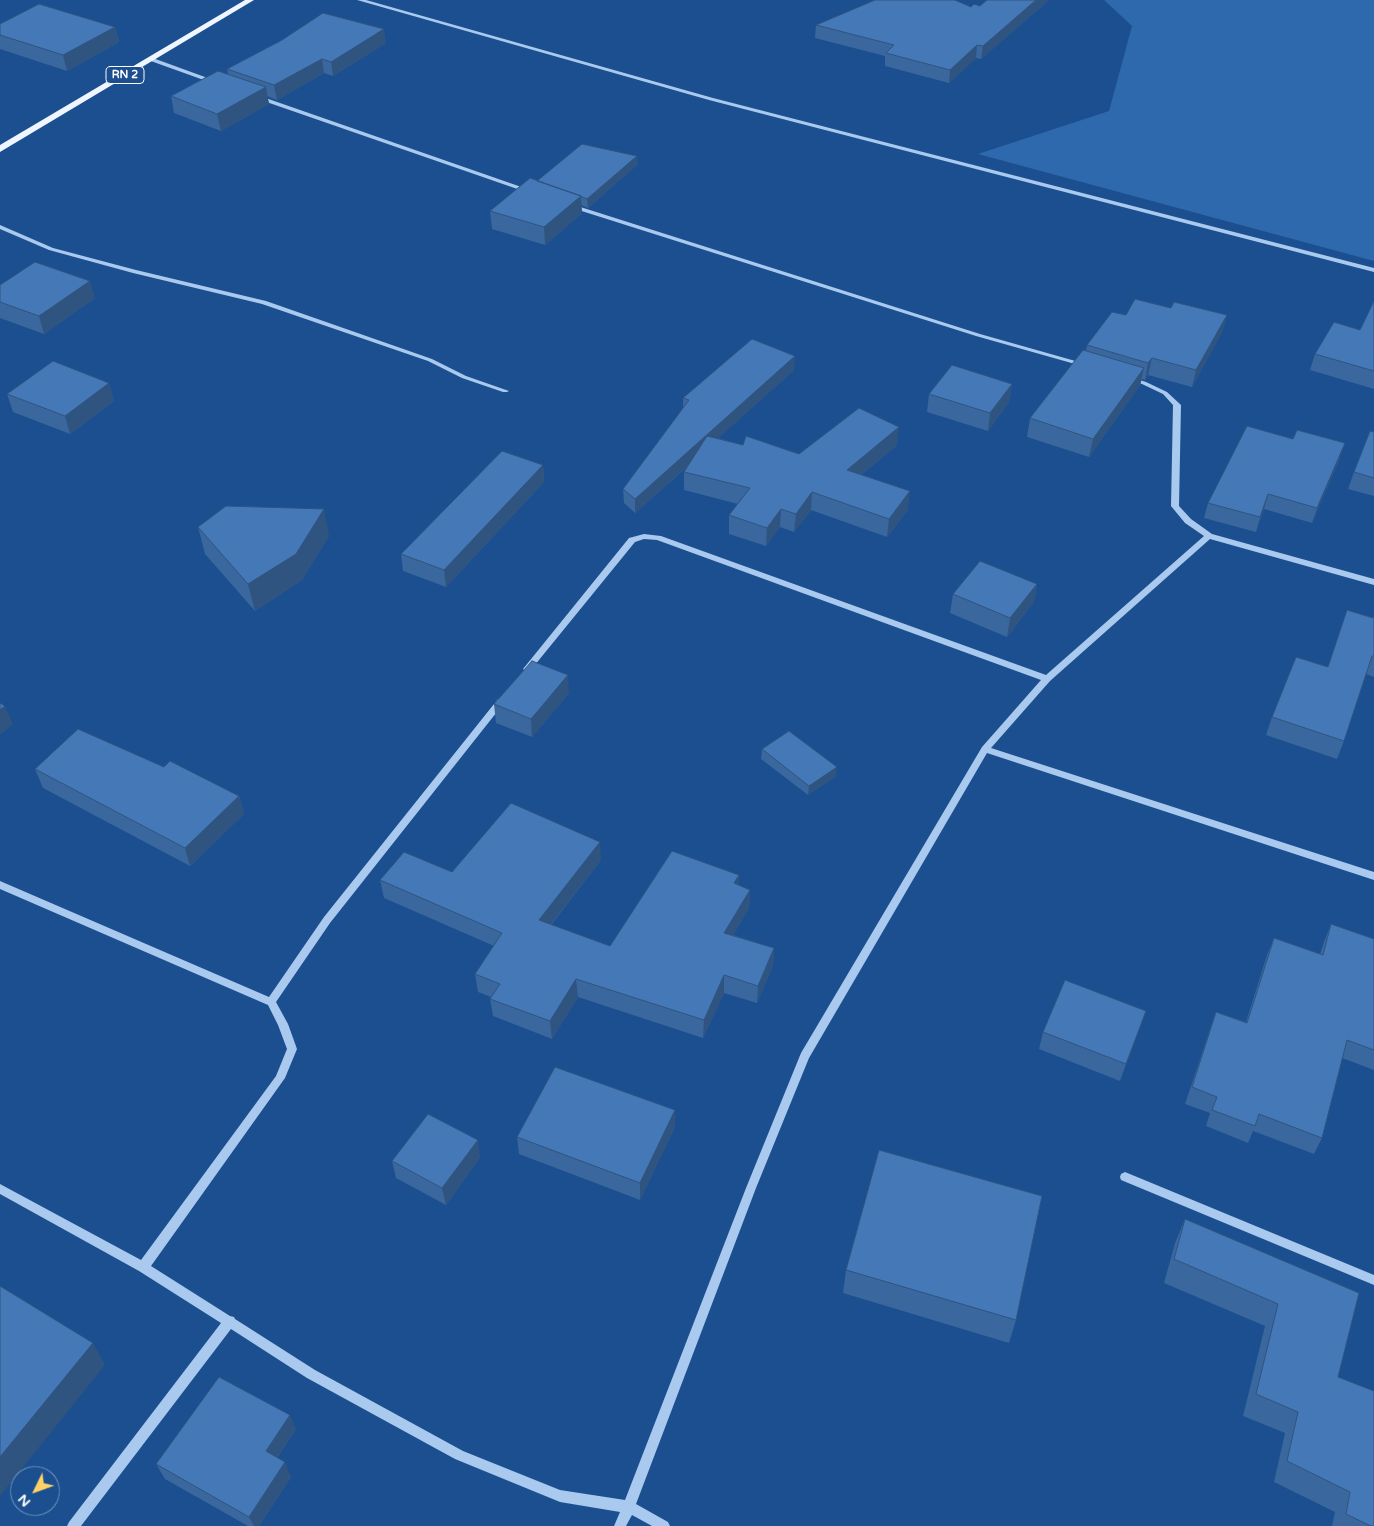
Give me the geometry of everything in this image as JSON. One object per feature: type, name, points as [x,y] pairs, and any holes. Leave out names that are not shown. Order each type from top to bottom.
[{"type":"main road","name":"RN 2","points":[[0,149],[250,0]]},
{"type":"street","points":[[360,0],[711,99],[1374,270]]},
{"type":"street","points":[[150,59],[224,85]]},
{"type":"street","points":[[252,94],[536,193]]},
{"type":"street","points":[[564,203],[618,222],[969,332],[1089,367]]},
{"type":"street","points":[[0,227],[51,249],[135,272],[264,302],[430,360],[464,378],[505,391]]},
{"type":"street","points":[[1126,378],[1144,383],[1165,393],[1177,405],[1175,506],[1188,522],[1209,536],[1374,582]]},
{"type":"street","points":[[522,675],[632,540],[644,536],[658,538],[1047,679]]},
{"type":"street","points":[[620,1526],[751,1188],[805,1056],[985,749],[1047,679],[1209,536]]},
{"type":"street","points":[[271,1002],[327,920],[510,690]]},
{"type":"street","points":[[985,749],[1374,876]]},
{"type":"street","points":[[0,885],[271,1002],[292,1049],[280,1078],[143,1266]]},
{"type":"street","points":[[1125,1177],[1374,1280]]},
{"type":"street","points":[[0,1190],[143,1266],[311,1374],[459,1455],[560,1496],[629,1506],[664,1526]]},
{"type":"street","points":[[73,1526],[230,1321]]},
{"type":"shaded area","points":[[1104,0],[1374,0],[1374,261],[978,154],[1109,111],[1132,26]]},
{"type":"building","points":[[875,0],[955,0],[971,7],[974,4],[980,6],[987,0],[1036,0],[983,46],[977,45],[950,70],[886,53],[894,45],[816,25]]},
{"type":"building","points":[[39,4],[115,27],[63,55],[0,35],[0,24]]},
{"type":"building","points":[[323,13],[384,29],[331,62],[322,59],[274,85],[227,69],[282,40]]},
{"type":"building","points":[[218,71],[266,87],[217,114],[171,96]]},
{"type":"building","points":[[582,144],[637,156],[587,199],[537,181]]},
{"type":"building","points":[[530,178],[581,196],[544,227],[490,211]]},
{"type":"building","points":[[35,262],[90,281],[39,316],[0,302],[0,285]]},
{"type":"building","points":[[1135,299],[1171,308],[1174,302],[1227,315],[1196,370],[1152,358],[1148,363],[1087,345],[1112,312],[1126,315]]},
{"type":"building","points":[[1374,301],[1374,371],[1315,354],[1334,322],[1360,330]]},
{"type":"building","points":[[752,339],[795,356],[635,499],[623,489],[689,400],[683,398]]},
{"type":"building","points":[[1083,350],[1144,368],[1093,439],[1030,418]]},
{"type":"building","points":[[53,361],[109,383],[65,416],[7,394]]},
{"type":"building","points":[[952,365],[1012,384],[990,413],[929,394]]},
{"type":"building","points":[[859,408],[899,427],[847,470],[910,491],[889,519],[812,492],[796,514],[781,509],[767,528],[729,515],[750,488],[684,472],[707,436],[743,445],[746,436],[799,454]]},
{"type":"building","points":[[1247,426],[1293,439],[1297,430],[1345,443],[1317,508],[1268,494],[1260,517],[1208,503]]},
{"type":"building","points":[[1370,431],[1374,432],[1374,478],[1354,472]]},
{"type":"building","points":[[502,451],[543,465],[444,570],[401,554]]},
{"type":"building","points":[[226,506],[324,509],[296,554],[248,584],[198,527]]},
{"type":"building","points":[[980,561],[1037,584],[1010,618],[953,594]]},
{"type":"building","points":[[1347,610],[1373,618],[1374,615],[1374,656],[1372,656],[1344,741],[1272,717],[1296,657],[1328,667]]},
{"type":"building","points":[[532,661],[568,675],[531,719],[494,704]]},
{"type":"building","points":[[0,703],[5,706],[0,710]]},
{"type":"building","points":[[78,729],[164,767],[170,761],[239,796],[185,848],[35,769]]},
{"type":"building","points":[[789,731],[837,767],[809,786],[762,749]]},
{"type":"building","points":[[511,803],[600,842],[539,920],[610,946],[672,851],[739,875],[734,883],[750,890],[724,933],[774,948],[758,986],[724,975],[704,1020],[576,979],[550,1021],[490,999],[500,984],[475,974],[502,933],[380,880],[404,852],[452,872]]},
{"type":"building","points":[[1331,924],[1374,939],[1374,1050],[1347,1040],[1322,1138],[1259,1114],[1255,1126],[1212,1110],[1217,1097],[1192,1087],[1216,1012],[1247,1023],[1274,938],[1323,955]]},
{"type":"building","points":[[1065,980],[1146,1011],[1126,1064],[1043,1032]]},
{"type":"building","points":[[555,1067],[675,1110],[640,1183],[517,1137]]},
{"type":"building","points":[[428,1114],[478,1140],[442,1188],[392,1161]]},
{"type":"building","points":[[879,1150],[1042,1196],[1016,1320],[846,1270]]},
{"type":"building","points":[[1185,1219],[1359,1293],[1338,1377],[1374,1391],[1374,1526],[1346,1514],[1350,1492],[1287,1461],[1298,1412],[1256,1394],[1278,1304],[1174,1259]]},
{"type":"building","points":[[0,1286],[93,1343],[0,1457]]},
{"type":"building","points":[[219,1377],[290,1415],[266,1451],[285,1462],[249,1517],[156,1464]]}]
